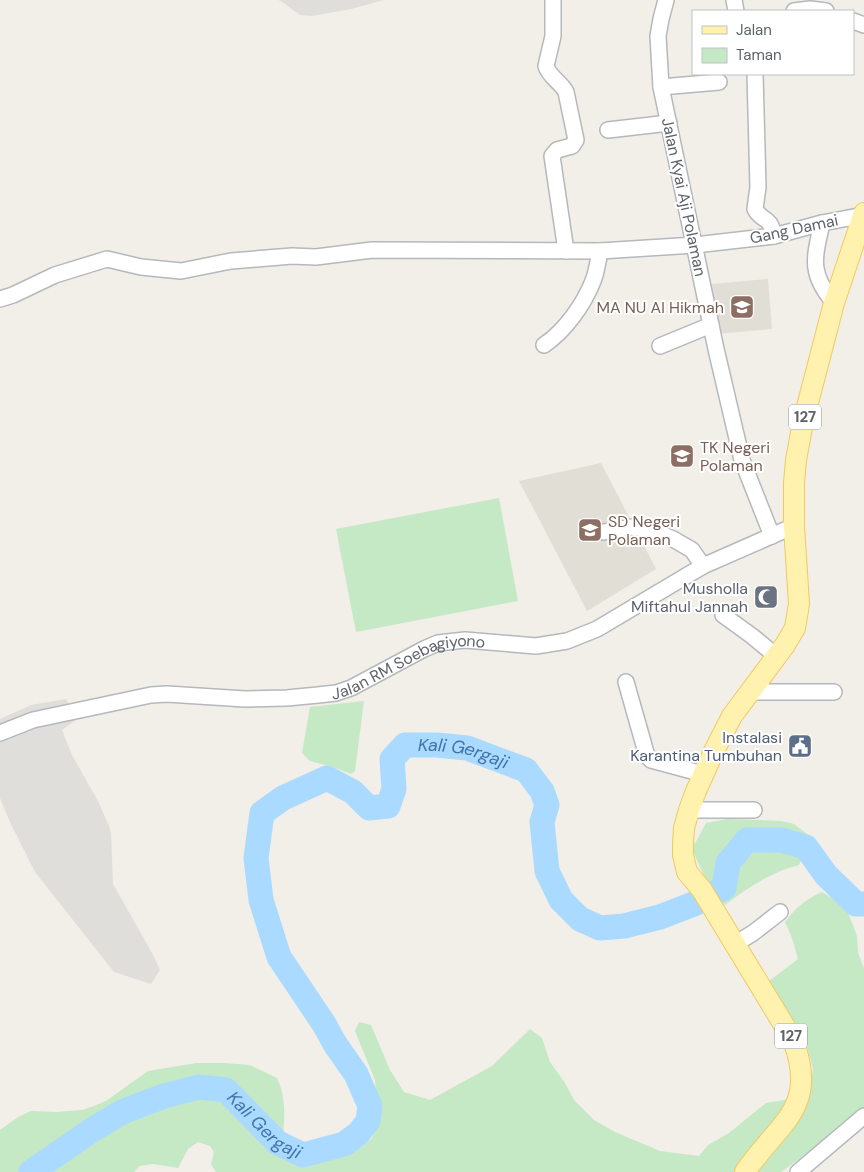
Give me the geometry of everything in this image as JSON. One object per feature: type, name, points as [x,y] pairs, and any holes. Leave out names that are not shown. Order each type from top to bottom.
[{"type":"main road","name":"127","points":[[744,1172],[782,1128],[792,1113],[802,1088],[800,1058],[794,1040],[706,896],[687,872],[683,855],[684,828],[703,774],[732,716],[781,651],[795,628],[799,604],[794,526],[796,460],[803,422],[834,303],[864,214]]},
{"type":"street","points":[[553,0],[553,36],[546,66],[550,74],[566,92],[576,140],[572,146],[557,150],[552,156],[566,251]]},
{"type":"street","name":"Jalan Kyai Aji Polaman","points":[[666,0],[658,36],[661,87],[711,325],[742,460],[772,536]]},
{"type":"street","points":[[802,10],[818,10]]},
{"type":"street","points":[[755,75],[758,187],[755,209],[759,215],[768,220],[774,236]]},
{"type":"street","points":[[661,87],[719,82]]},
{"type":"street","points":[[608,130],[669,123]]},
{"type":"street","name":"Gang Damai","points":[[0,299],[13,295],[55,275],[107,259],[140,267],[182,271],[231,261],[292,256],[316,257],[372,250],[600,251],[695,245],[774,236],[864,214]]},
{"type":"street","points":[[822,223],[814,262],[820,286],[834,303]]},
{"type":"street","points":[[544,345],[561,331],[586,295],[594,279],[600,251]]},
{"type":"street","points":[[660,346],[711,325]]},
{"type":"street","name":"Jalan RM Soebagiyono","points":[[0,733],[33,720],[151,695],[174,694],[245,699],[286,698],[336,693],[365,682],[424,649],[445,642],[465,640],[536,646],[567,641],[597,629],[703,566],[794,526]]},
{"type":"street","points":[[604,532],[631,527],[651,530],[674,539],[692,550],[703,566]]},
{"type":"street","points":[[723,615],[752,636],[781,651]]},
{"type":"street","points":[[626,682],[647,756],[651,760],[703,774]]},
{"type":"street","points":[[749,692],[834,692]]},
{"type":"street","points":[[689,810],[754,810]]},
{"type":"street","points":[[735,944],[780,912]]},
{"type":"street","points":[[798,1172],[864,1116]]},
{"type":"shaded area","points":[[278,0],[384,0],[351,9],[312,16],[300,15]]},
{"type":"shaded area","name":"MA NU Al Hikmah","points":[[768,279],[772,329],[716,334],[712,284]]},
{"type":"shaded area","name":"SD Negeri Polaman","points":[[601,463],[656,569],[587,611],[519,481]]},
{"type":"shaded area","points":[[66,699],[77,719],[62,730],[72,755],[98,801],[109,826],[111,833],[113,884],[160,970],[151,984],[114,972],[35,872],[0,798],[0,719],[31,705]]},
{"type":"green space","points":[[499,498],[518,601],[356,632],[336,529]]},
{"type":"green space","points":[[364,701],[355,771],[351,774],[310,761],[302,753],[310,707]]},
{"type":"green space","points":[[728,819],[781,821],[794,824],[812,838],[799,865],[760,881],[725,905],[705,878],[692,849],[706,823]]},
{"type":"green space","points":[[822,892],[846,907],[857,936],[858,953],[864,968],[864,1118],[855,1118],[781,1172],[216,1172],[211,1164],[214,1152],[210,1146],[198,1142],[188,1149],[178,1168],[153,1164],[140,1166],[134,1172],[0,1172],[0,1130],[18,1117],[31,1111],[82,1110],[106,1101],[148,1071],[197,1063],[250,1065],[277,1078],[284,1105],[281,1150],[305,1161],[312,1161],[342,1155],[362,1147],[372,1138],[378,1120],[375,1080],[355,1031],[359,1022],[371,1025],[390,1070],[404,1092],[430,1100],[492,1066],[530,1029],[542,1038],[550,1062],[574,1100],[594,1120],[615,1132],[660,1151],[699,1156],[708,1145],[729,1133],[766,1103],[808,1096],[813,1069],[805,1039],[792,1021],[769,981],[798,959],[785,922],[801,904]]},
{"type":"waterway","name":"Kali Gergaji","points":[[31,1172],[122,1112],[164,1096],[199,1087],[226,1090],[278,1143],[303,1155],[344,1144],[358,1134],[368,1121],[370,1106],[356,1074],[279,957],[261,900],[256,858],[262,813],[283,798],[327,778],[353,792],[369,808],[388,806],[394,789],[392,759],[405,745],[437,745],[467,748],[526,770],[542,791],[547,805],[542,822],[547,871],[561,900],[580,919],[600,928],[624,926],[660,917],[696,903],[724,888],[728,863],[747,840],[781,840],[806,847],[826,875],[856,904],[864,904]]},
{"type":"place","name":"MA NU Al Hikmah","points":[[742,307]]},
{"type":"place","name":"TK Negeri Polaman","points":[[682,456]]},
{"type":"place","name":"SD Negeri Polaman","points":[[590,530]]},
{"type":"place","name":"Musholla Miftahul Jannah","points":[[766,597]]},
{"type":"place","name":"Instalasi Karantina Tumbuhan","points":[[800,746]]}]
